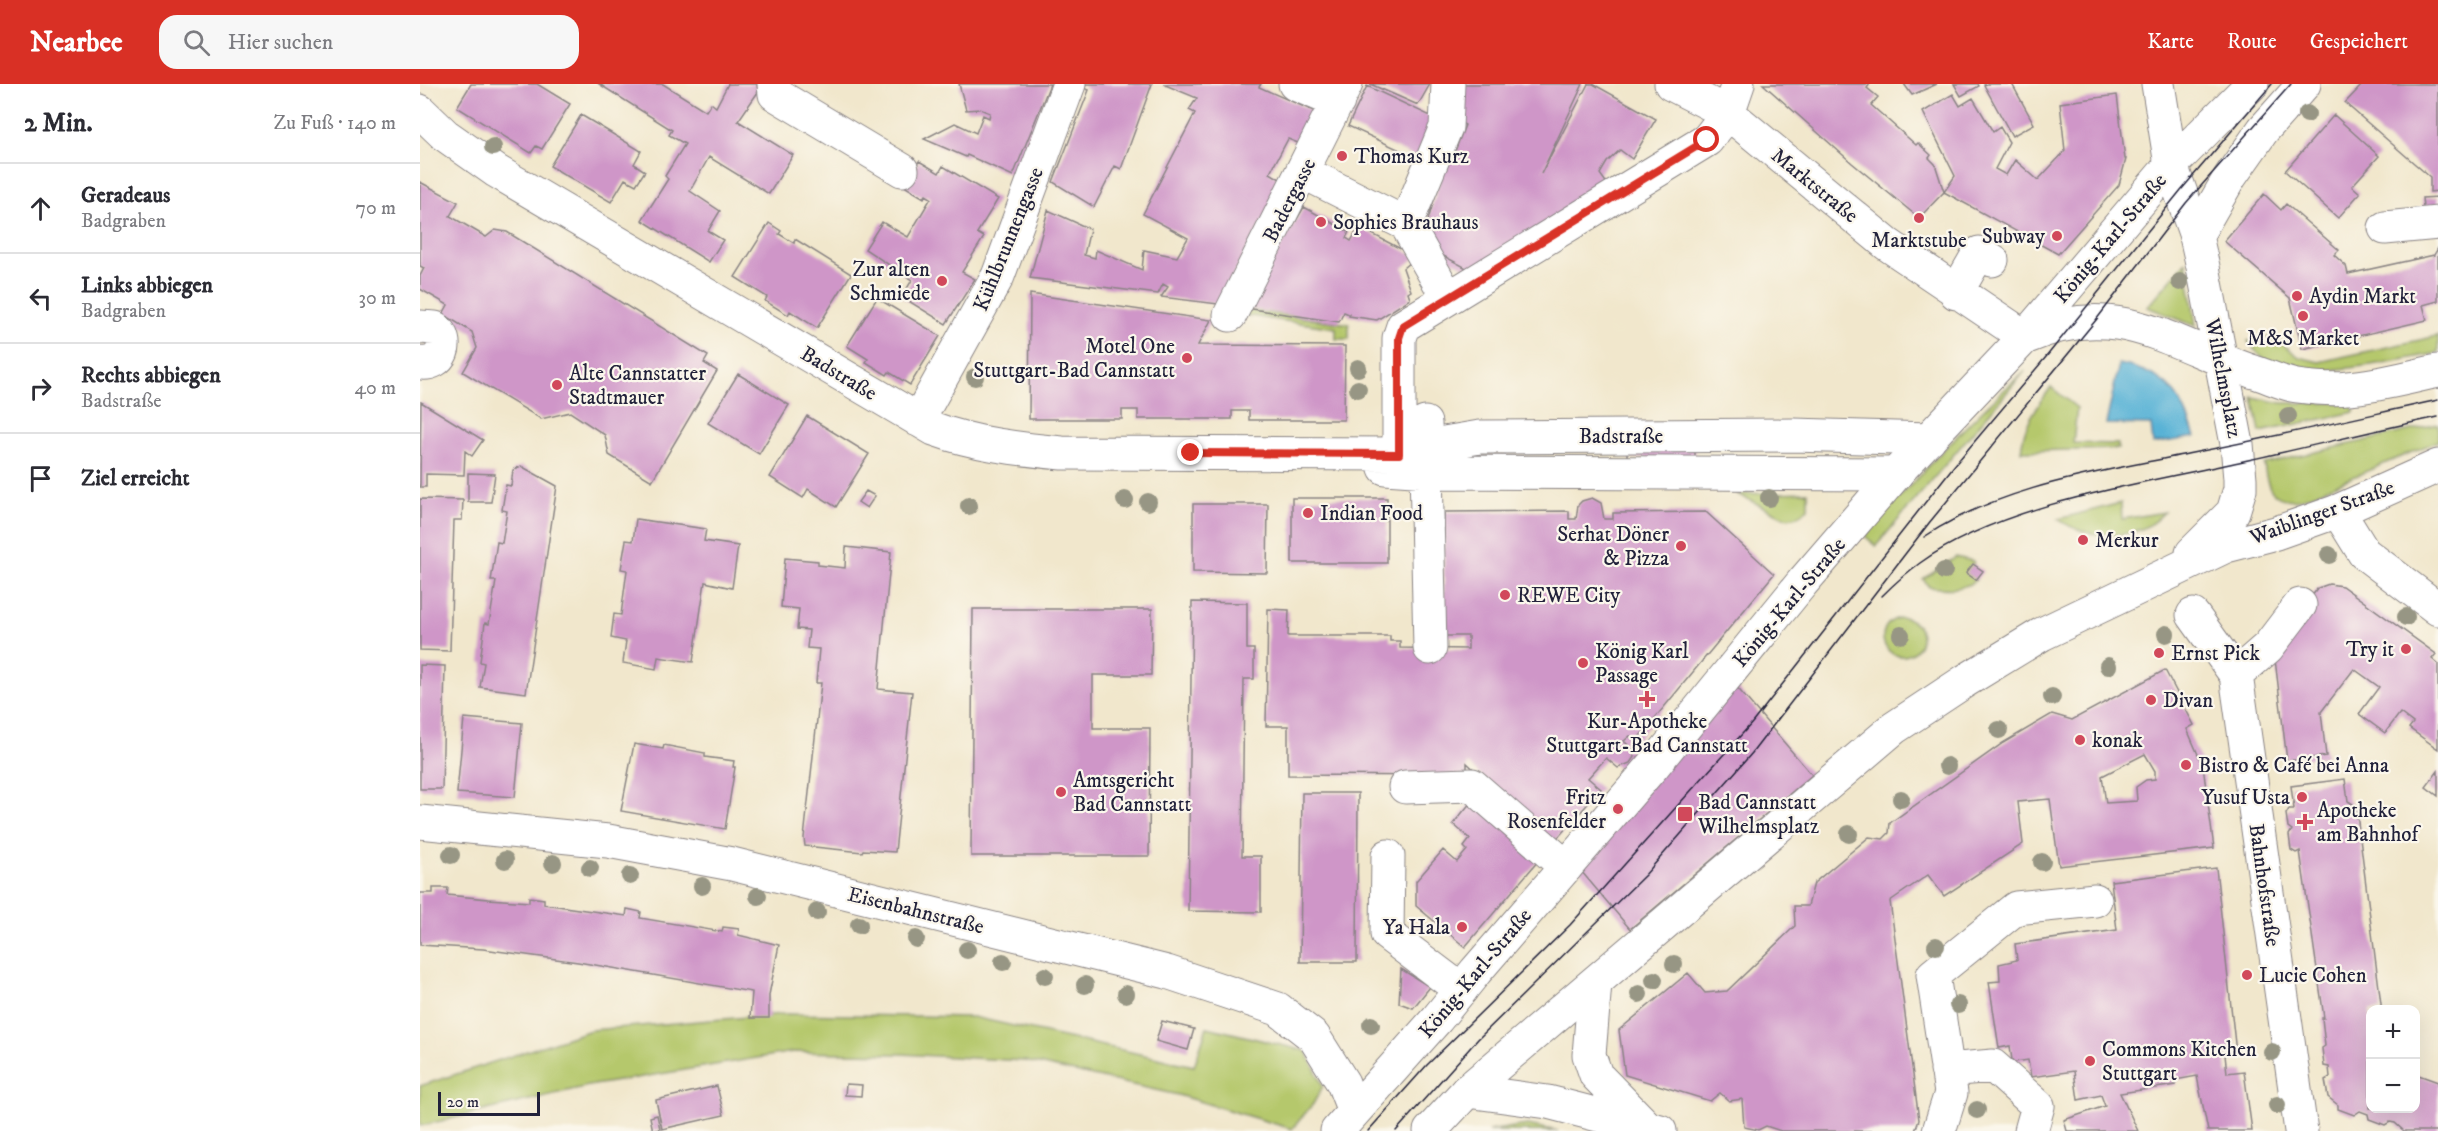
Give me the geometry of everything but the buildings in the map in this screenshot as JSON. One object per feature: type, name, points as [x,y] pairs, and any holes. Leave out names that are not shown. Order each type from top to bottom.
[{"type":"street","points":[[774,84],[775,94],[902,171]]},
{"type":"street","name":"Kühlbrunnengasse","points":[[918,420],[990,293],[1069,84]]},
{"type":"street","points":[[1295,84],[1342,93]]},
{"type":"street","points":[[1406,224],[1446,127],[1448,84]]},
{"type":"street","name":"Marktstraße","points":[[1671,84],[1733,98],[1887,244],[1956,293],[1996,316],[2025,338]]},
{"type":"street","name":"Wilhelmsplatz","points":[[2157,84],[2171,165],[2196,236],[2237,444],[2240,489],[2233,512],[2173,571]]},
{"type":"street","name":"König-Karl-Straße","points":[[1346,1121],[1653,766],[1802,583],[1896,474],[2025,338],[2171,165],[2252,84]]},
{"type":"street","points":[[2196,236],[2230,177],[2263,130],[2304,84]]},
{"type":"street","name":"Badergasse","points":[[1230,315],[1342,93]]},
{"type":"street","points":[[1430,648],[1419,449],[1399,338],[1403,326],[1707,140],[1733,98]]},
{"type":"street","name":"Badstraße","points":[[420,111],[446,135],[496,171],[918,420],[947,434],[1033,450],[1073,453],[1316,454],[1419,449],[1808,474],[1896,474]]},
{"type":"street","points":[[1303,172],[1406,224],[1448,298]]},
{"type":"street","points":[[2385,228],[2438,223]]},
{"type":"street","points":[[1956,293],[1990,253]]},
{"type":"street","points":[[2025,338],[2051,326],[2073,321],[2096,320],[2121,323],[2144,328],[2219,360],[2295,386],[2347,388],[2438,371]]},
{"type":"street","points":[[420,327],[435,328],[442,336],[444,344],[443,351],[437,360],[420,363]]},
{"type":"street","name":"Badstraße","points":[[1419,449],[1444,442],[1502,437],[1794,435],[1929,439]]},
{"type":"street","name":"Waiblinger Straße","points":[[2173,571],[2226,546],[2276,533],[2338,511],[2438,466]]},
{"type":"street","points":[[2338,511],[2364,553],[2438,609]]},
{"type":"street","points":[[1430,1131],[1467,1091],[1894,728],[2042,634],[2173,571]]},
{"type":"street","points":[[2236,675],[2265,636],[2300,605]]},
{"type":"street","name":"Bahnhofstraße","points":[[2193,615],[2236,675],[2301,1131]]},
{"type":"street","points":[[1405,787],[1472,785],[1566,867]]},
{"type":"street","name":"Eisenbahnstraße","points":[[420,822],[608,841],[732,864],[1167,972],[1278,1009],[1314,1037],[1343,1083],[1346,1121]]},
{"type":"street","points":[[1388,856],[1387,934],[1461,990]]},
{"type":"street","points":[[1939,1131],[1951,1093],[1933,975],[2016,908],[2095,900]]},
{"type":"street","points":[[1595,983],[1589,1055],[1596,1075],[1654,1129]]},
{"type":"street","points":[[1947,1070],[1993,1066],[2038,1106],[2031,1131]]},
{"type":"street","points":[[1467,1091],[1548,1102],[1654,1129]]},
{"type":"green space","points":[[2186,262],[2196,326],[2147,307]]},
{"type":"green space","points":[[1246,310],[1349,324],[1349,339],[1336,339],[1336,328],[1243,315]]},
{"type":"green space","points":[[2438,336],[2438,353],[2359,367],[2315,370],[2296,370],[2270,363],[2248,341],[2274,337],[2299,357],[2319,362]]},
{"type":"green space","points":[[2025,371],[1876,546],[1865,536],[1942,451]]},
{"type":"green space","points":[[2051,387],[2077,408],[2073,443],[2118,444],[2118,449],[2021,451],[2028,424]]},
{"type":"green space","points":[[2253,397],[2282,403],[2352,403],[2355,412],[2260,432]]},
{"type":"green space","points":[[2438,424],[2438,441],[2301,499],[2283,499],[2269,487],[2264,464]]},
{"type":"green space","points":[[1808,492],[1808,508],[1800,515],[1791,518],[1784,517],[1737,494]]},
{"type":"green space","points":[[2121,503],[2122,519],[2164,512],[2141,529],[2112,535],[2083,531],[2058,519]]},
{"type":"green space","points":[[1956,557],[1973,561],[1976,580],[1959,588],[1929,587],[1923,579]]},
{"type":"green space","points":[[1902,618],[1916,623],[1921,637],[1916,651],[1902,656],[1888,651],[1883,637],[1888,623]]},
{"type":"green space","points":[[784,1014],[973,1017],[1194,1066],[1207,1027],[1306,1051],[1323,1086],[1313,1104],[1292,1129],[1178,1095],[1025,1061],[901,1054],[793,1052],[588,1086],[420,1126],[420,1086],[591,1030]]},
{"type":"green space","points":[[1527,1125],[1558,1131],[1488,1131]]},
{"type":"water","points":[[2119,364],[2149,373],[2169,387],[2184,408],[2195,437],[2153,444],[2151,425],[2106,424]]},
{"type":"tram line","points":[[1368,1131],[1427,1065],[1570,925],[1752,723],[1953,467],[2046,357],[2181,190],[2272,84]]},
{"type":"tram line","points":[[1396,1131],[1478,1039],[1645,875],[1752,753],[1929,523],[2096,320],[2186,203],[2291,84]]},
{"type":"tram line","points":[[1924,537],[1954,519],[1986,505],[2054,483],[2438,400]]},
{"type":"tram line","points":[[1882,596],[1920,563],[1953,543],[1991,525],[2031,511],[2117,488],[2438,417]]},
{"type":"place","name":"Thomas Kurz","points":[[1342,156]]},
{"type":"place","name":"Marktstube","points":[[1919,218]]},
{"type":"place","name":"Sophies Brauhaus","points":[[1321,222]]},
{"type":"place","name":"Subway","points":[[2057,236]]},
{"type":"place","name":"Zur alten Schmiede","points":[[942,281]]},
{"type":"place","name":"Aydin Markt","points":[[2297,296]]},
{"type":"place","name":"M&S Market","points":[[2303,316]]},
{"type":"place","name":"Motel One Stuttgart-Bad Cannstatt","points":[[1187,358]]},
{"type":"place","name":"Alte Cannstatter Stadtmauer","points":[[557,385]]},
{"type":"place","name":"Indian Food","points":[[1308,513]]},
{"type":"place","name":"Merkur","points":[[2083,540]]},
{"type":"place","name":"Serhat Döner & Pizza","points":[[1681,546]]},
{"type":"place","name":"REWE City","points":[[1505,595]]},
{"type":"place","name":"Try it","points":[[2406,649]]},
{"type":"place","name":"Ernst Pick","points":[[2159,653]]},
{"type":"place","name":"König Karl Passage","points":[[1583,663]]},
{"type":"place","name":"Kur-Apotheke Stuttgart-Bad Cannstatt","points":[[1647,699]]},
{"type":"place","name":"Divan","points":[[2151,700]]},
{"type":"place","name":"konak","points":[[2080,740]]},
{"type":"place","name":"Bistro & Café bei Anna","points":[[2186,765]]},
{"type":"place","name":"Amtsgericht Bad Cannstatt","points":[[1061,792]]},
{"type":"place","name":"Yusuf Usta","points":[[2302,797]]},
{"type":"place","name":"Fritz Rosenfelder","points":[[1618,809]]},
{"type":"place","name":"Bad Cannstatt Wilhelmsplatz","points":[[1685,814]]},
{"type":"place","name":"Apotheke am Bahnhof","points":[[2305,822]]},
{"type":"place","name":"Ya Hala","points":[[1462,927]]},
{"type":"place","name":"Lucie Cohen","points":[[2247,975]]},
{"type":"place","name":"Commons Kitchen Stuttgart","points":[[2090,1061]]},
{"type":"route","points":[[1191,453],[1399,454],[1399,338],[1403,326],[1707,140]]}]
